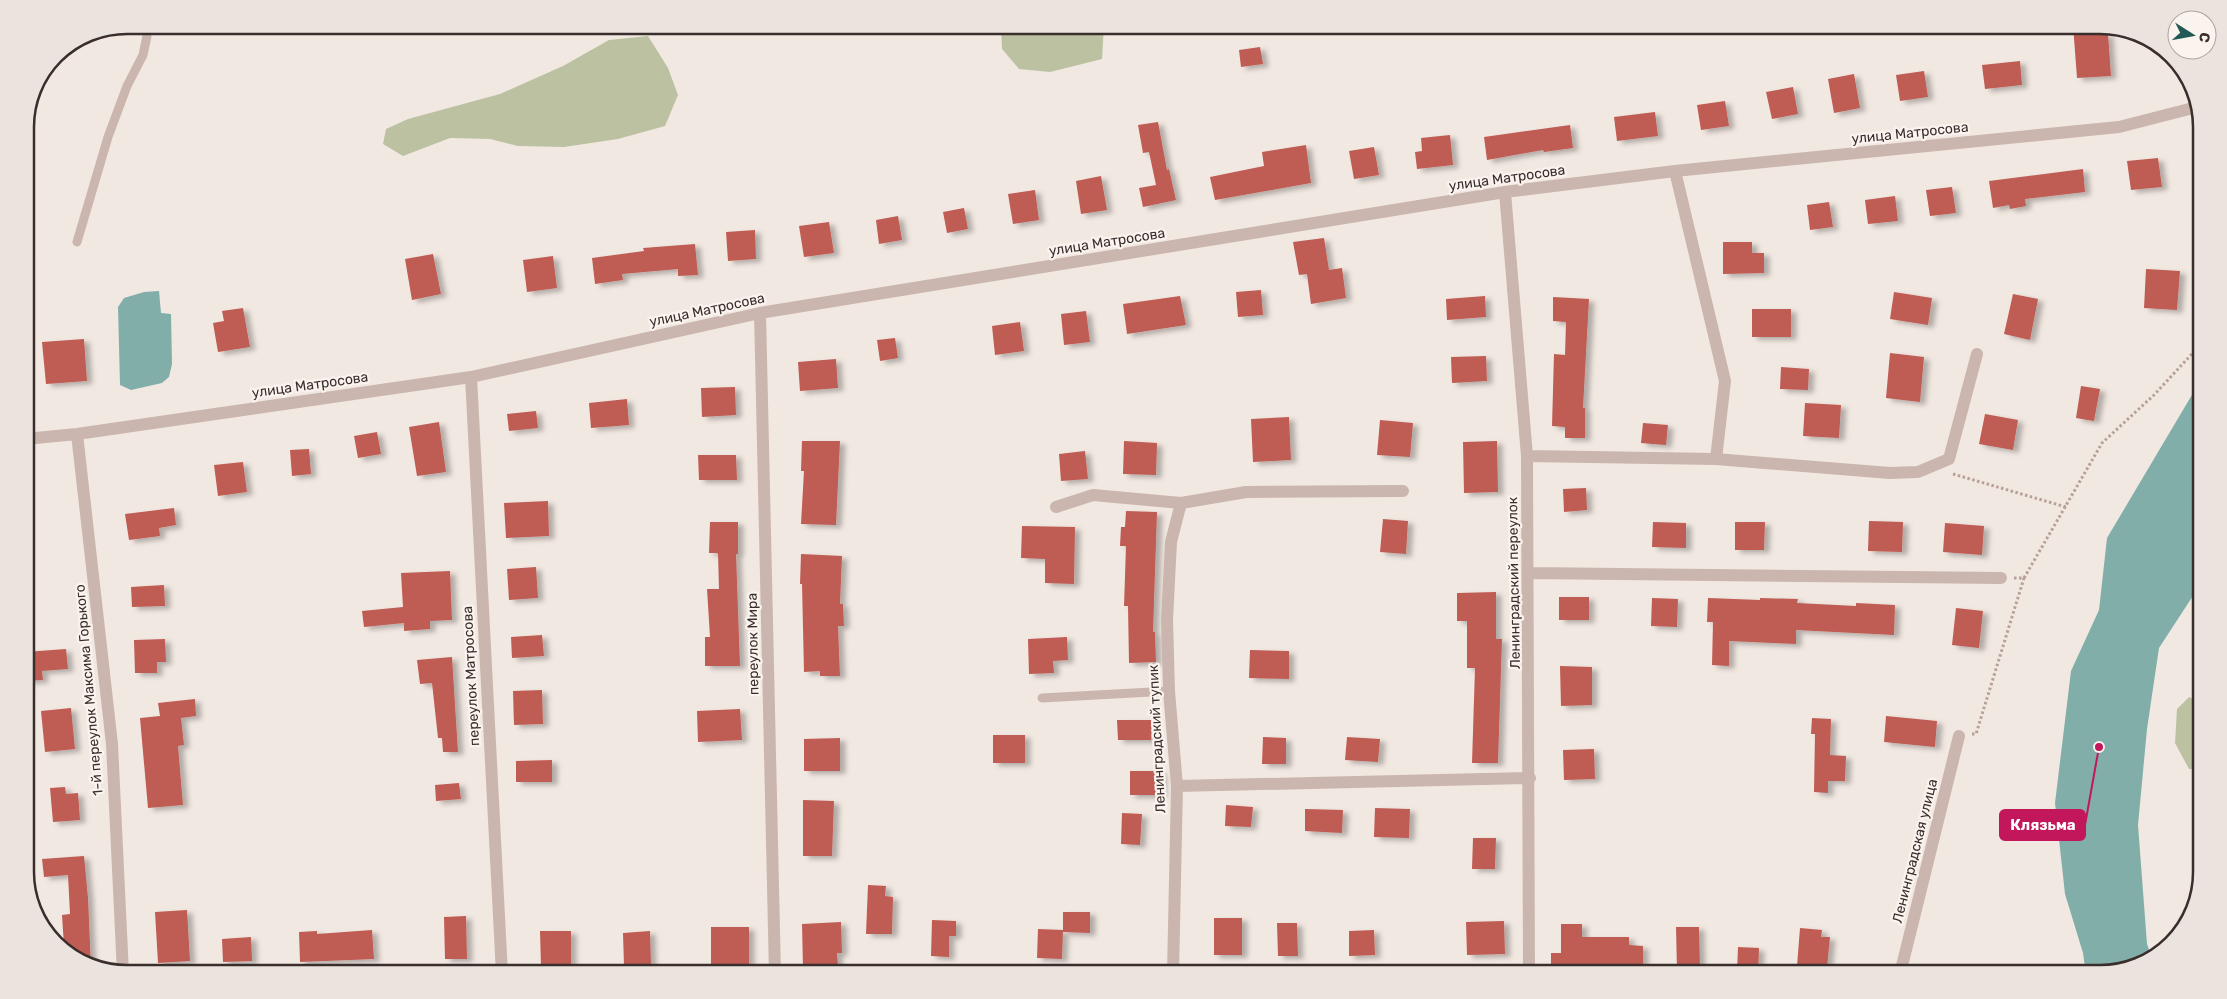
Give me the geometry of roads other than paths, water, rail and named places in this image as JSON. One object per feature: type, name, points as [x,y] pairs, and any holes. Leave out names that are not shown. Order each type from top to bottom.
[{"type":"street","name":"улица Матросова","points":[[34,438],[77,434],[471,377],[760,313],[1505,192],[1675,171],[2119,128],[2191,109]]},
{"type":"street","points":[[1675,171],[1725,381],[1716,459]]},
{"type":"street","name":"Ленинградский переулок","points":[[1505,192],[1527,456],[1530,778],[1529,965]]},
{"type":"street","name":"переулок Мира","points":[[760,313],[775,965]]},
{"type":"street","points":[[1527,456],[1716,459],[1890,472],[1918,472],[1949,459],[1977,354]]},
{"type":"street","name":"переулок Матросова","points":[[471,377],[502,965]]},
{"type":"street","name":"1-й переулок Максима Горького","points":[[77,434],[112,744],[123,965]]},
{"type":"street","points":[[1056,507],[1093,495],[1181,503],[1246,492],[1403,491]]},
{"type":"street","name":"Ленинградский тупик","points":[[1173,965],[1177,786],[1169,691],[1167,620],[1171,542],[1181,503]]},
{"type":"street","points":[[1529,573],[2001,578]]},
{"type":"street","name":"Ленинградская улица","points":[[1902,965],[1959,736]]},
{"type":"street","points":[[1177,786],[1530,778]]},
{"type":"lane","points":[[77,242],[108,137],[127,86],[143,55],[146,34]]},
{"type":"lane","points":[[1042,698],[1169,691]]},
{"type":"water","points":[[159,291],[161,313],[171,314],[172,364],[169,377],[162,383],[131,390],[120,385],[118,307],[124,298],[144,292]]},
{"type":"water","points":[[2193,393],[2193,596],[2159,648],[2147,729],[2138,825],[2147,944],[2150,951],[2124,962],[2085,965],[2083,953],[2065,894],[2055,803],[2071,671],[2099,610],[2107,538]]},
{"type":"place","name":"Клязьма","points":[[2099,747]]}]
